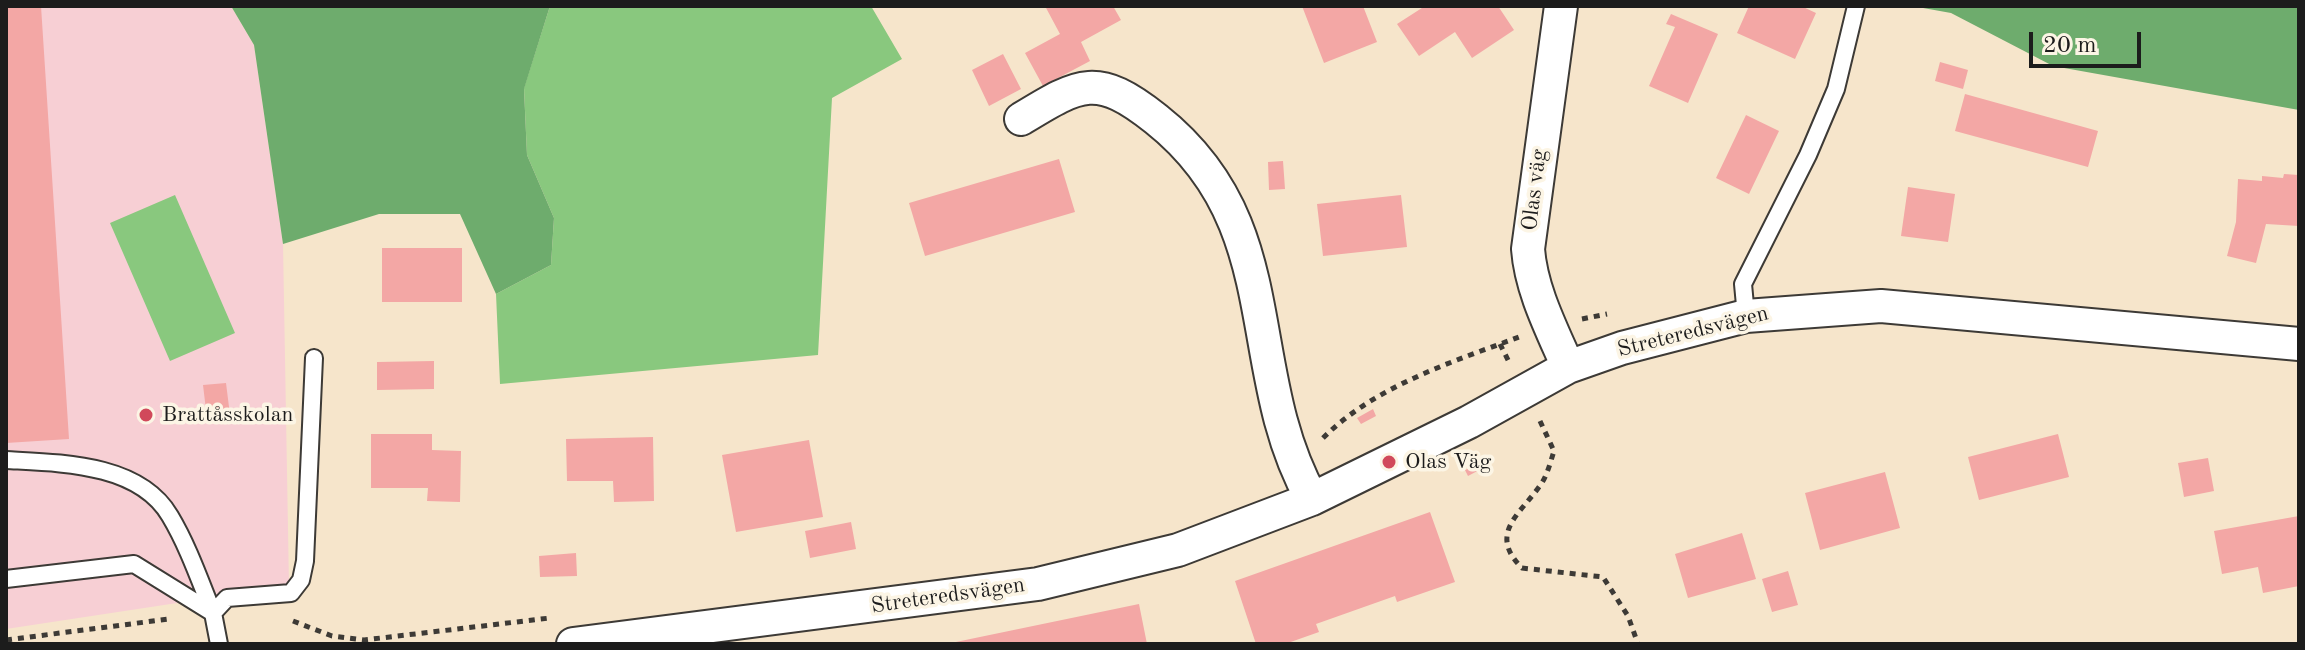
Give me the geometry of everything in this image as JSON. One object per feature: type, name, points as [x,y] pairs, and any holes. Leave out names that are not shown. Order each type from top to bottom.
[{"type":"street","name":"Olas väg","points":[[1561,6],[1528,249],[1529,265],[1568,367]]},
{"type":"street","points":[[1021,119],[1066,92],[1086,87],[1106,87],[1139,105],[1184,141],[1207,169],[1229,205],[1245,245],[1286,447],[1312,499]]},
{"type":"street","name":"Streteredsvägen","points":[[566,631],[1038,584],[1178,550],[1312,499],[1469,422],[1568,367],[1622,348],[1746,316],[1881,306],[2299,344]]},
{"type":"lane","points":[[1746,316],[1743,284],[1808,155],[1836,89],[1856,6]]},
{"type":"lane","points":[[213,613],[227,598],[291,593],[301,580],[305,561],[314,358]]},
{"type":"lane","points":[[6,460],[94,468],[151,493],[169,514],[213,613],[219,644]]},
{"type":"lane","points":[[6,579],[134,564],[213,613]]},
{"type":"path","points":[[1294,467],[1337,423],[1371,400],[1476,350],[1618,312]]},
{"type":"path","points":[[1500,344],[1554,451],[1542,483],[1510,524],[1506,533],[1508,550],[1522,568],[1603,577],[1628,616],[1638,644]]},
{"type":"path","points":[[6,640],[213,613]]},
{"type":"path","points":[[290,620],[332,636],[364,640],[566,631]]},
{"type":"shaded area","name":"Brattåsskolan","points":[[6,6],[231,6],[254,45],[283,244],[289,586],[6,629]]},
{"type":"green space","points":[[231,6],[550,6],[524,89],[527,155],[554,218],[551,265],[496,294],[460,214],[379,214],[283,244],[254,45]]},
{"type":"green space","points":[[550,6],[871,6],[902,59],[832,98],[818,355],[500,384],[496,294],[551,265],[554,218],[527,155],[524,88]]},
{"type":"green space","points":[[1912,6],[2299,6],[2299,110],[2053,66],[1951,13]]},
{"type":"green space","points":[[175,195],[235,333],[170,361],[110,223]]},
{"type":"building","points":[[6,6],[41,6],[69,439],[6,443]]},
{"type":"building","points":[[1045,6],[1113,6],[1121,20],[1081,42],[1090,61],[1043,86],[1025,53],[1060,34]]},
{"type":"building","points":[[1302,6],[1363,6],[1377,42],[1324,63]]},
{"type":"building","points":[[1425,6],[1498,6],[1514,30],[1472,58],[1455,32],[1419,56],[1397,24]]},
{"type":"building","points":[[1749,6],[1801,6],[1816,13],[1795,59],[1737,33]]},
{"type":"building","points":[[1671,14],[1718,34],[1688,103],[1649,86],[1675,27],[1666,24]]},
{"type":"building","points":[[1003,54],[1021,89],[989,106],[972,70]]},
{"type":"building","points":[[1940,62],[1968,70],[1963,89],[1935,81]]},
{"type":"building","points":[[1965,94],[2098,131],[2088,167],[1955,131]]},
{"type":"building","points":[[1746,115],[1779,131],[1749,194],[1716,178]]},
{"type":"building","points":[[1059,159],[1075,212],[925,256],[909,203]]},
{"type":"building","points":[[1283,161],[1285,189],[1269,190],[1268,162]]},
{"type":"building","points":[[2284,174],[2299,175],[2299,226],[2266,224],[2256,263],[2227,256],[2236,222],[2238,179],[2262,181],[2262,176],[2283,178]]},
{"type":"building","points":[[1908,187],[1955,194],[1948,242],[1901,236]]},
{"type":"building","points":[[1401,195],[1407,247],[1323,256],[1317,204]]},
{"type":"building","points":[[382,248],[462,248],[462,302],[382,302]]},
{"type":"building","points":[[434,361],[434,389],[377,390],[377,362]]},
{"type":"building","points":[[226,383],[230,415],[207,418],[203,385]]},
{"type":"building","points":[[1373,409],[1376,416],[1361,424],[1357,418]]},
{"type":"building","points":[[371,434],[432,434],[432,450],[461,451],[460,502],[427,501],[428,488],[371,488]]},
{"type":"building","points":[[2058,434],[2069,477],[1979,500],[1968,457]]},
{"type":"building","points":[[653,437],[654,501],[614,502],[613,481],[567,481],[566,439]]},
{"type":"building","points":[[809,440],[823,517],[736,532],[722,455]]},
{"type":"building","points":[[2208,458],[2214,491],[2184,497],[2178,463]]},
{"type":"building","points":[[1480,463],[1483,468],[1468,476],[1465,470]]},
{"type":"building","points":[[1885,472],[1900,528],[1820,550],[1805,493]]},
{"type":"building","points":[[1430,512],[1455,582],[1397,602],[1395,596],[1316,624],[1319,632],[1285,644],[1256,644],[1235,581]]},
{"type":"building","points":[[2299,516],[2299,586],[2263,593],[2258,567],[2222,574],[2214,531]]},
{"type":"building","points":[[851,522],[856,549],[810,558],[805,531]]},
{"type":"building","points":[[1742,533],[1756,579],[1688,598],[1675,554]]},
{"type":"building","points":[[576,553],[577,576],[540,577],[539,556]]},
{"type":"building","points":[[1788,571],[1798,605],[1772,612],[1762,579]]},
{"type":"building","points":[[1139,604],[1147,644],[951,643]]},
{"type":"place","name":"Brattåsskolan","points":[[146,415]]},
{"type":"place","name":"Olas Väg","points":[[1389,462]]}]
